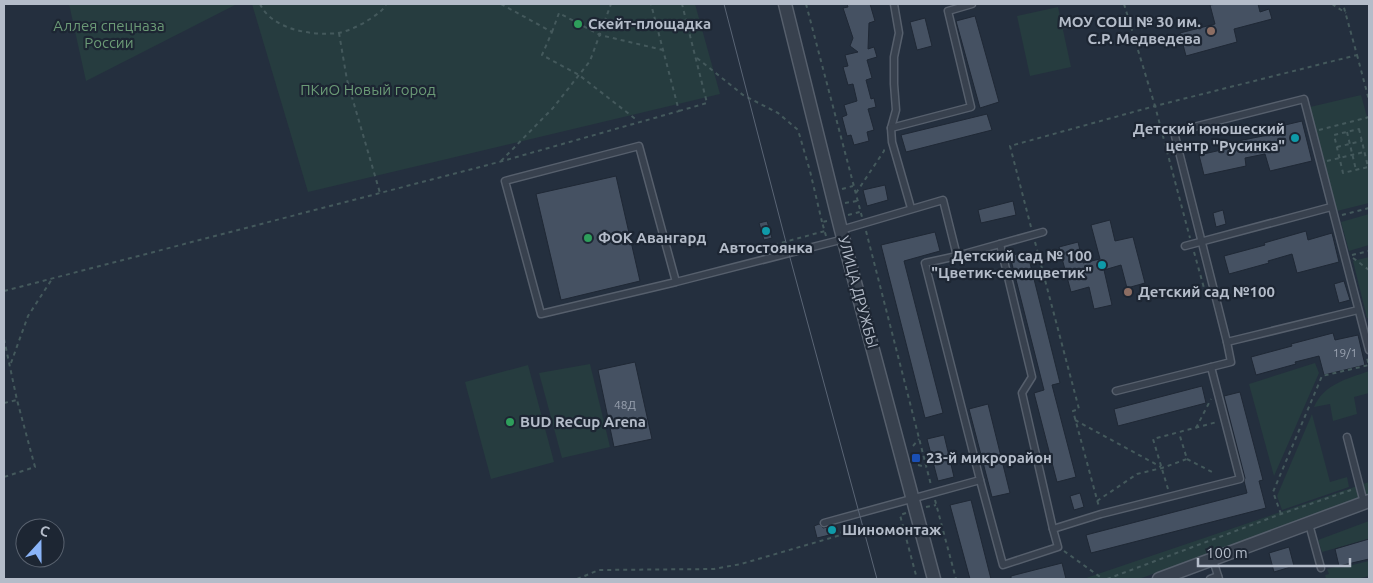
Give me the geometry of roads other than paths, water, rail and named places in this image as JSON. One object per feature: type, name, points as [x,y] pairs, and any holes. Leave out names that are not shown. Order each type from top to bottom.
[{"type":"street","name":"УЛИЦА ДРУЖБЫ","points":[[785,4],[842,234],[914,497],[934,579]]},
{"type":"street","points":[[1159,579],[1183,575],[1213,560],[1366,502]]},
{"type":"lane","points":[[894,4],[899,33],[894,57],[896,110],[892,128],[892,142],[911,208]]},
{"type":"lane","points":[[892,128],[970,107],[948,11],[972,4]]},
{"type":"lane","points":[[1116,391],[1231,362],[1174,132],[1304,99],[1369,350]]},
{"type":"lane","points":[[676,282],[639,146],[505,181],[541,314],[676,282],[828,243],[863,223],[943,200],[957,256]]},
{"type":"lane","points":[[1185,246],[1331,207]]},
{"type":"lane","points":[[1000,244],[1032,377],[1022,392],[1058,547],[1003,565],[925,263],[1044,232]]},
{"type":"lane","points":[[1227,342],[1358,310]]},
{"type":"lane","points":[[1053,529],[1101,514],[1240,479],[1211,367]]},
{"type":"lane","points":[[1347,437],[1359,488],[1366,502]]},
{"type":"lane","points":[[824,523],[980,480]]},
{"type":"lane","points":[[1309,524],[1321,568]]},
{"type":"lane","points":[[1210,579],[1219,578],[1213,560]]},
{"type":"tram line","points":[[724,4],[877,579]]},
{"type":"place","name":"Скейт-площадка","points":[[578,24]]},
{"type":"place","name":"МОУ СОШ № 30 им. С.Р. Медведева","points":[[1211,31]]},
{"type":"place","name":"Детский юношеский центр \"Русинка\"","points":[[1295,138]]},
{"type":"place","name":"Автостоянка","points":[[766,231]]},
{"type":"place","name":"ФОК Авангард","points":[[588,238]]},
{"type":"place","name":"Детский сад № 100 \"Цветик-семицветик\"","points":[[1102,265]]},
{"type":"place","name":"Детский сад №100","points":[[1128,292]]},
{"type":"place","name":"BUD ReCup Arena","points":[[510,422]]},
{"type":"place","name":"23-й микрорайон","points":[[916,458]]},
{"type":"place","name":"Шиномонтаж","points":[[832,530]]},
{"type":"park label","name":"Аллея спецназа России","points":[[109,34]]},
{"type":"park label","name":"ПКиО Новый город","points":[[368,90]]}]
